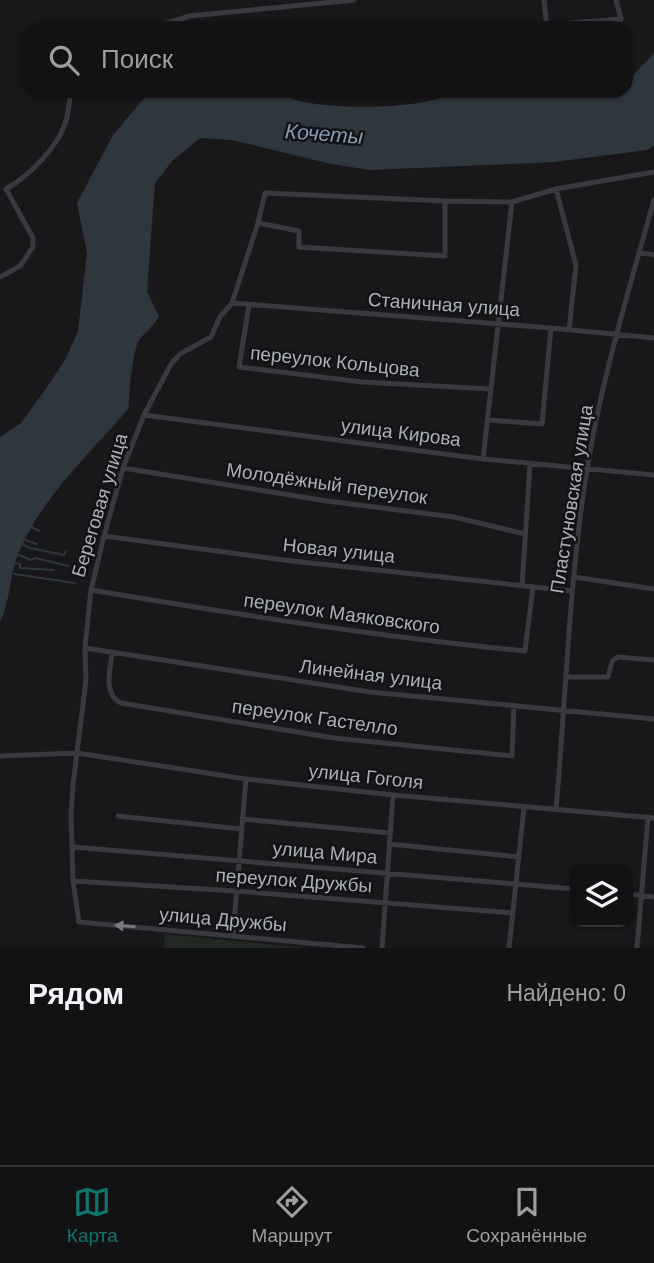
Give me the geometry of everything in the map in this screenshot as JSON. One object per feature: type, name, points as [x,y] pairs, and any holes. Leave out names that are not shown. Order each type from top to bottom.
[{"type":"street","points":[[174,21],[190,16],[354,0]]},
{"type":"street","points":[[544,0],[546,21]]},
{"type":"street","points":[[602,21],[621,19],[616,0]]},
{"type":"street","points":[[0,277],[20,266],[33,247],[33,238],[6,189],[18,182],[57,140],[66,123],[70,98]]},
{"type":"street","name":"Береговая улица","points":[[79,922],[73,881],[72,800],[86,680],[85,648],[91,590],[104,536],[123,468],[144,415],[171,364],[180,354],[211,337],[220,317],[232,303],[265,193],[512,202],[556,190],[653,172]]},
{"type":"street","points":[[556,190],[576,265],[569,330]]},
{"type":"street","name":"Пластуновская улица","points":[[556,809],[572,591],[587,468],[615,334],[654,200]]},
{"type":"street","points":[[258,223],[299,231],[299,247],[445,256],[445,201]]},
{"type":"street","points":[[483,459],[512,202]]},
{"type":"street","points":[[639,252],[654,255]]},
{"type":"street","name":"Станичная улица","points":[[232,303],[654,338]]},
{"type":"street","name":"переулок Кольцова","points":[[249,305],[239,367],[362,382],[490,389]]},
{"type":"street","points":[[488,421],[542,424],[551,328]]},
{"type":"street","name":"улица Кирова","points":[[144,415],[483,459],[654,475]]},
{"type":"street","name":"Пластуновская улица","points":[[522,586],[530,464]]},
{"type":"street","name":"Молодёжный переулок","points":[[123,468],[327,501],[454,517],[525,534]]},
{"type":"street","name":"Новая улица","points":[[104,536],[292,561],[572,591]]},
{"type":"street","points":[[574,577],[654,589]]},
{"type":"street","name":"переулок Маяковского","points":[[91,590],[237,614],[525,652],[533,587]]},
{"type":"street","name":"Линейная улица","points":[[85,648],[370,692],[654,719]]},
{"type":"street","name":"переулок Гастелло","points":[[112,653],[110,692],[114,700],[121,704],[334,738],[512,756],[514,706]]},
{"type":"street","points":[[566,677],[608,677],[611,661],[618,657],[654,660]]},
{"type":"street","name":"улица Гоголя","points":[[0,756],[77,753],[246,779],[651,818]]},
{"type":"street","points":[[233,935],[246,779]]},
{"type":"street","points":[[382,948],[393,795]]},
{"type":"street","points":[[509,948],[524,807]]},
{"type":"street","points":[[118,816],[241,830]]},
{"type":"street","points":[[637,948],[651,818]]},
{"type":"street","points":[[242,819],[390,833]]},
{"type":"street","points":[[388,844],[519,857]]},
{"type":"street","name":"улица Мира","points":[[73,848],[570,889]]},
{"type":"street","name":"переулок Дружбы","points":[[73,881],[512,913]]},
{"type":"street","points":[[633,895],[654,897]]},
{"type":"street","name":"улица Дружбы","points":[[79,922],[363,948]]},
{"type":"shaded area","points":[[165,934],[308,948],[164,948]]},
{"type":"water","name":"Кочеты","points":[[654,53],[654,146],[647,150],[554,162],[370,170],[331,164],[232,140],[200,138],[173,160],[155,183],[147,292],[159,316],[140,338],[136,348],[129,408],[65,480],[37,518],[16,560],[0,622],[0,437],[21,423],[65,360],[78,331],[87,253],[77,203],[113,135],[144,98],[291,98],[307,103],[375,107],[441,98],[633,98],[633,76]]},
{"type":"waterway","points":[[31,527],[39,531]]},
{"type":"waterway","points":[[25,540],[37,544]]},
{"type":"waterway","points":[[22,544],[64,555],[66,551]]},
{"type":"waterway","points":[[17,554],[31,560],[35,558],[69,566]]},
{"type":"waterway","points":[[14,563],[20,564],[20,568],[54,570]]},
{"type":"waterway","points":[[14,574],[75,583]]}]
